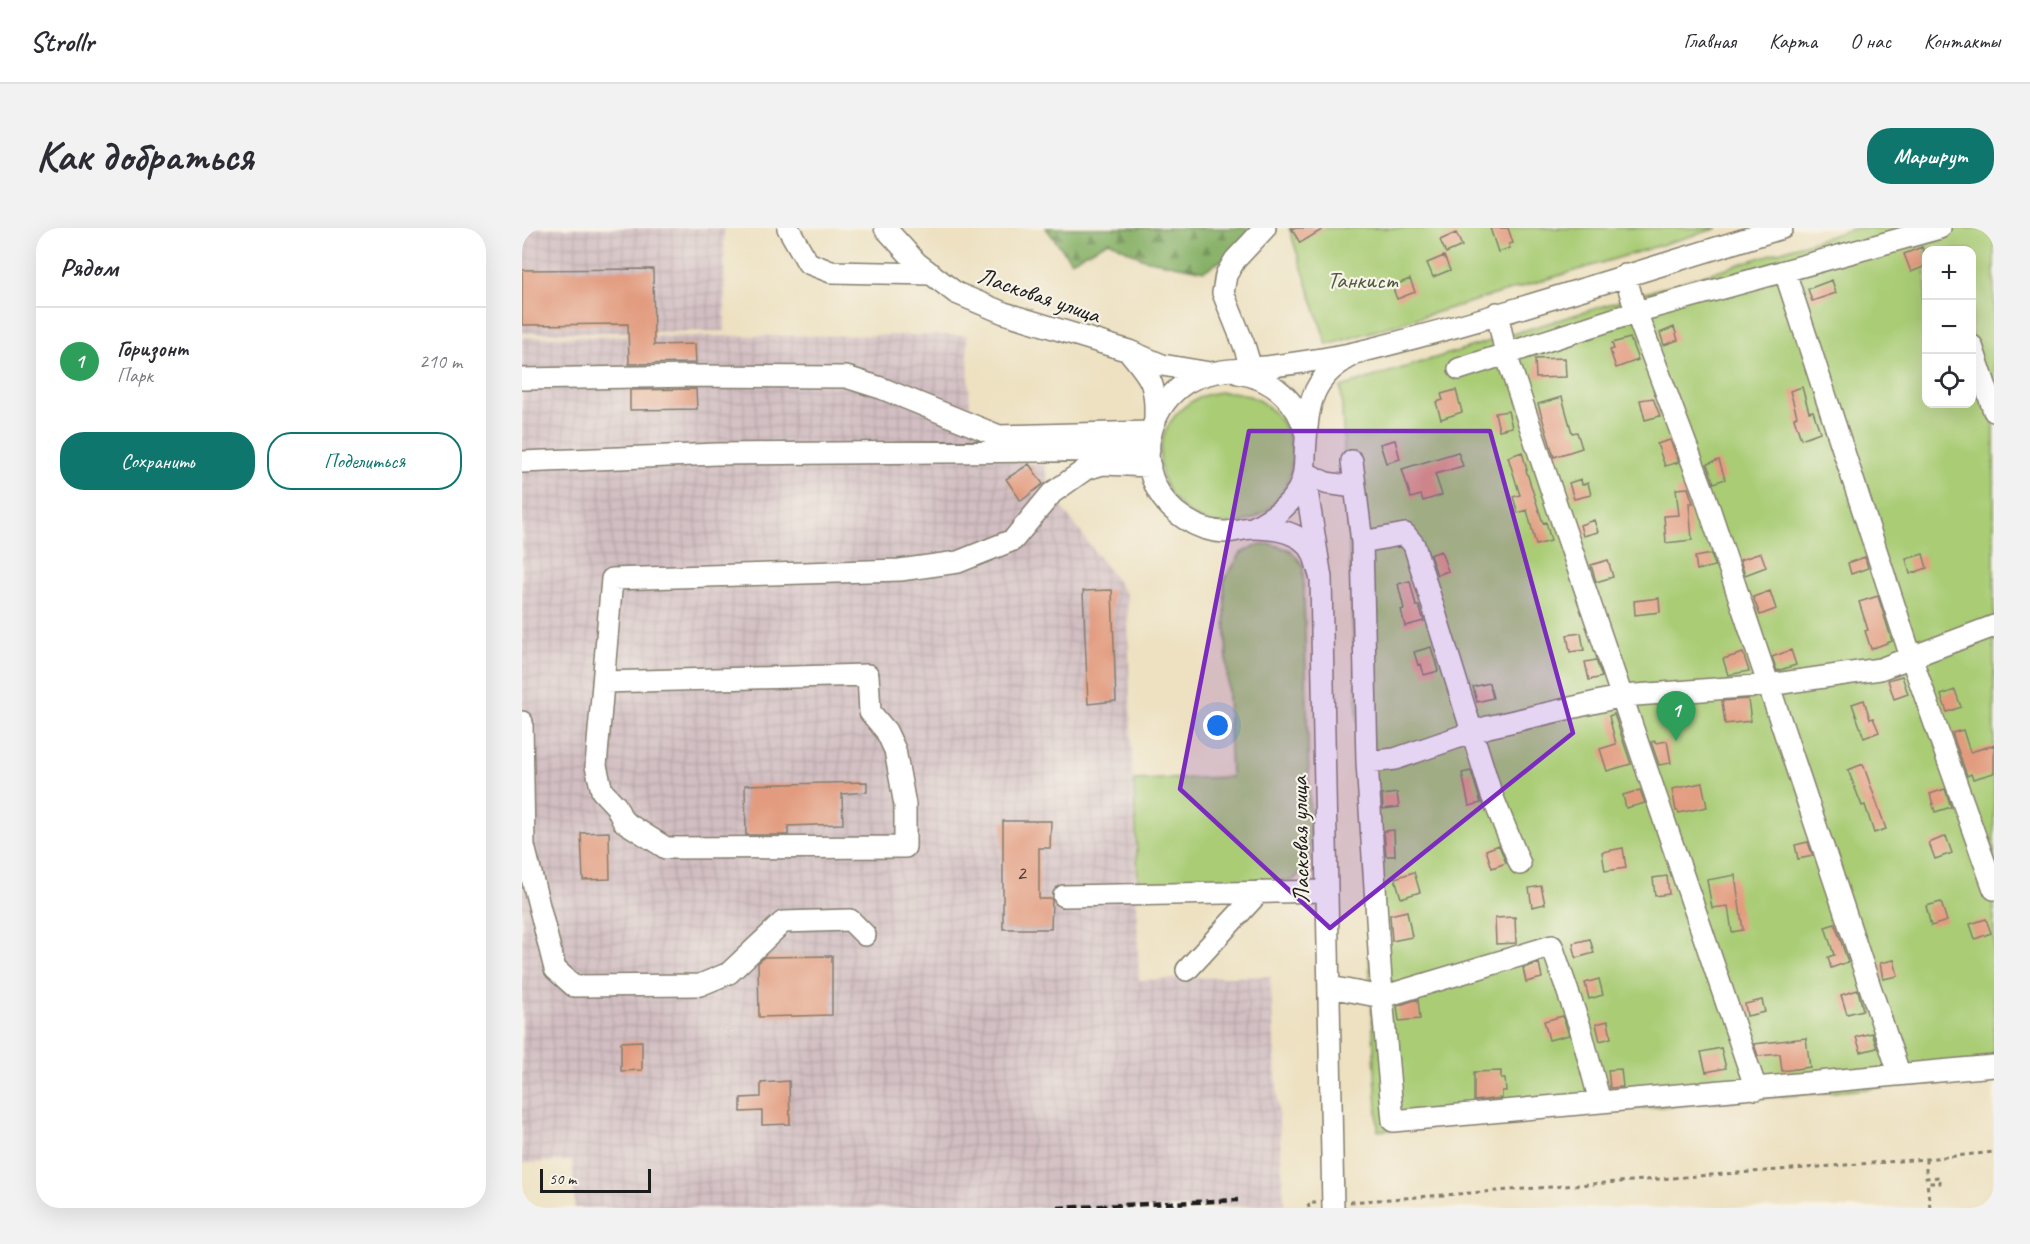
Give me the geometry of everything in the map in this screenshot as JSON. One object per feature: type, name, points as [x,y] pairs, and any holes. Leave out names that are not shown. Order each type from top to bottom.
[{"type":"street","points":[[788,228],[808,263],[831,272],[932,274]]},
{"type":"street","name":"Ласковая улица","points":[[885,228],[917,263],[956,293],[1004,313],[1129,351],[1162,365],[1219,372]]},
{"type":"street","points":[[1251,369],[1223,293],[1226,275],[1235,260],[1265,228]]},
{"type":"street","points":[[603,682],[868,675],[870,712],[886,731],[896,750],[905,805],[905,847],[666,848],[623,821],[616,806],[602,792],[596,766],[603,682],[612,579],[900,570],[958,562],[1013,540],[1052,494],[1086,469],[1103,464],[1151,441],[1168,397],[1187,382],[1219,372],[1297,363],[1361,351],[1782,228]]},
{"type":"street","points":[[1460,369],[1636,312],[1935,235]]},
{"type":"street","points":[[1785,272],[1911,657],[1994,889]]},
{"type":"street","points":[[1625,275],[1636,312],[1704,493],[1899,1073]]},
{"type":"street","points":[[1497,313],[1506,354],[1554,498],[1756,1089]]},
{"type":"street","points":[[1129,351],[1148,375],[1156,393],[1151,441],[1156,487],[1172,510],[1196,526],[1224,532],[1252,528],[1283,530],[1301,539],[1311,551],[1321,578]]},
{"type":"street","points":[[1252,528],[1279,513],[1298,490],[1305,472],[1307,417],[1315,389],[1335,365],[1361,351]]},
{"type":"street","points":[[1974,354],[1994,411]]},
{"type":"street","points":[[1219,372],[1252,375],[1274,386],[1291,402],[1303,423],[1306,438]]},
{"type":"street","points":[[522,379],[696,376],[846,377],[892,392],[999,436],[1151,441]]},
{"type":"street","points":[[522,462],[1151,441]]},
{"type":"street","points":[[1352,461],[1362,542],[1367,762],[1382,997],[1393,1121],[1994,1066]]},
{"type":"street","points":[[1305,472],[1326,483],[1355,489]]},
{"type":"street","name":"Ласковая улица","points":[[1305,472],[1321,578],[1333,1206]]},
{"type":"street","points":[[1362,542],[1405,534],[1414,545],[1491,793],[1520,864]]},
{"type":"street","points":[[1367,762],[1395,759],[1488,727],[1623,696],[1768,685],[1880,669],[1994,626]]},
{"type":"street","points":[[522,722],[523,846],[555,969],[574,986],[700,985],[729,973],[783,922],[850,920],[865,936]]},
{"type":"street","points":[[1064,896],[1326,891]]},
{"type":"street","points":[[1187,969],[1259,892]]},
{"type":"street","points":[[1330,987],[1382,997],[1552,946],[1580,1027],[1600,1102]]},
{"type":"path","points":[[1309,1208],[1308,1203],[1333,1206],[1994,1152]]},
{"type":"path","points":[[1926,1159],[1926,1178],[1940,1177],[1940,1183],[1927,1183],[1929,1208]]},
{"type":"highlighted area","points":[[1249,431],[1490,431],[1573,733],[1330,928],[1180,789]]},
{"type":"shaded area","points":[[522,228],[724,228],[725,331],[522,333]]},
{"type":"shaded area","points":[[967,335],[970,406],[1003,423],[1006,460],[1044,465],[1052,494],[1127,595],[1139,980],[1270,976],[1284,1204],[1182,1208],[575,1208],[572,1161],[522,1163],[522,337]]},
{"type":"green space","points":[[1046,228],[1275,228],[1204,271],[1144,259],[1109,241],[1071,261]]},
{"type":"green space","name":"Танкист","points":[[1289,228],[1718,228],[1327,345]]},
{"type":"green space","points":[[1856,228],[1994,228],[1994,1078],[1378,1131],[1341,387]]},
{"type":"green space","points":[[1226,392],[1251,397],[1272,412],[1287,433],[1292,458],[1287,483],[1272,504],[1251,519],[1226,524],[1201,519],[1180,504],[1165,483],[1160,458],[1165,433],[1180,412],[1201,397]]},
{"type":"green space","points":[[1271,544],[1290,550],[1303,565],[1311,859],[1304,870],[1292,881],[1138,884],[1134,780],[1231,777],[1224,581],[1241,553],[1255,546]]},
{"type":"building","points":[[1291,228],[1325,228],[1300,243]]},
{"type":"building","points":[[1490,228],[1508,228],[1513,243],[1509,244],[1510,248],[1498,252]]},
{"type":"building","points":[[1456,233],[1462,246],[1446,253],[1440,240]]},
{"type":"building","points":[[1922,247],[1922,268],[1911,272],[1904,254]]},
{"type":"building","points":[[1444,256],[1450,270],[1433,277],[1427,263]]},
{"type":"building","points":[[653,269],[654,345],[695,344],[696,363],[629,364],[628,324],[522,325],[522,270]]},
{"type":"building","points":[[1410,279],[1415,292],[1397,299],[1392,286]]},
{"type":"building","points":[[1832,280],[1836,293],[1812,301],[1808,289]]},
{"type":"building","points":[[1674,327],[1678,340],[1664,345],[1660,333]]},
{"type":"building","points":[[1630,338],[1638,360],[1616,368],[1610,350],[1614,349],[1612,343]]},
{"type":"building","points":[[1565,358],[1566,377],[1536,378],[1535,359]]},
{"type":"building","points":[[1802,387],[1809,412],[1813,411],[1820,432],[1801,439],[1794,418],[1797,416],[1790,391]]},
{"type":"building","points":[[696,389],[697,409],[630,410],[630,390]]},
{"type":"building","points":[[1456,390],[1462,412],[1441,419],[1436,402],[1443,400],[1441,394]]},
{"type":"building","points":[[1562,397],[1572,433],[1577,432],[1582,448],[1554,457],[1538,404]]},
{"type":"building","points":[[1653,398],[1660,416],[1645,420],[1640,400]]},
{"type":"building","points":[[1508,411],[1512,427],[1499,430],[1495,413]]},
{"type":"building","points":[[1395,440],[1400,459],[1386,463],[1380,444]]},
{"type":"building","points":[[1670,440],[1679,462],[1665,466],[1657,444]]},
{"type":"building","points":[[1458,452],[1463,466],[1435,474],[1442,495],[1423,501],[1421,495],[1411,498],[1402,469]]},
{"type":"building","points":[[1522,452],[1543,523],[1546,522],[1551,541],[1536,545],[1527,510],[1518,513],[1513,497],[1520,495],[1508,457]]},
{"type":"building","points":[[1719,460],[1725,479],[1714,483],[1707,464]]},
{"type":"building","points":[[1029,464],[1043,484],[1021,501],[1006,479]]},
{"type":"building","points":[[1581,479],[1582,485],[1588,483],[1591,495],[1574,499],[1569,483]]},
{"type":"building","points":[[1688,488],[1693,503],[1689,503],[1692,540],[1666,543],[1664,516],[1679,515],[1676,489]]},
{"type":"building","points":[[1594,520],[1598,532],[1583,536],[1580,525]]},
{"type":"building","points":[[1441,551],[1448,571],[1437,575],[1430,555]]},
{"type":"building","points":[[1761,553],[1766,567],[1745,575],[1740,560]]},
{"type":"building","points":[[1711,554],[1715,566],[1697,570],[1695,557]]},
{"type":"building","points":[[1923,554],[1927,568],[1910,574],[1906,559]]},
{"type":"building","points":[[1865,557],[1868,568],[1851,574],[1848,563]]},
{"type":"building","points":[[1608,560],[1613,577],[1596,582],[1591,565]]},
{"type":"building","points":[[1410,581],[1416,606],[1419,606],[1424,621],[1405,626],[1401,610],[1404,609],[1398,584]]},
{"type":"building","points":[[1112,590],[1116,701],[1088,704],[1083,591]]},
{"type":"building","points":[[1770,591],[1776,609],[1760,615],[1753,597]]},
{"type":"building","points":[[1878,596],[1892,641],[1871,649],[1859,602]]},
{"type":"building","points":[[1659,598],[1660,612],[1635,615],[1634,601]]},
{"type":"building","points":[[1581,633],[1584,650],[1570,652],[1567,635]]},
{"type":"building","points":[[1431,647],[1438,671],[1424,675],[1414,652]]},
{"type":"building","points":[[1791,650],[1796,665],[1777,671],[1772,657]]},
{"type":"building","points":[[1743,653],[1749,671],[1728,675],[1723,659]]},
{"type":"building","points":[[1596,660],[1602,677],[1589,680],[1585,662]]},
{"type":"building","points":[[1902,676],[1908,694],[1894,699],[1888,680]]},
{"type":"building","points":[[1489,683],[1493,698],[1477,702],[1473,687]]},
{"type":"building","points":[[1955,690],[1961,707],[1947,712],[1941,695]]},
{"type":"building","points":[[1748,699],[1751,721],[1725,724],[1722,701]]},
{"type":"building","points":[[1864,700],[1870,719],[1873,718],[1879,732],[1864,738],[1852,704]]},
{"type":"building","points":[[1691,704],[1692,711],[1665,715],[1663,706]]},
{"type":"building","points":[[1614,714],[1631,764],[1607,771],[1600,749],[1616,744],[1609,716]]},
{"type":"building","points":[[1963,730],[1970,752],[1994,745],[1994,773],[1973,779],[1971,774],[1967,776],[1952,733]]},
{"type":"building","points":[[1655,741],[1655,743],[1667,741],[1671,763],[1659,765],[1651,742]]},
{"type":"building","points":[[1863,764],[1886,829],[1874,833],[1865,805],[1862,806],[1848,770]]},
{"type":"building","points":[[1471,771],[1481,803],[1469,806],[1462,773]]},
{"type":"building","points":[[867,782],[867,792],[842,794],[843,824],[788,826],[788,835],[746,835],[745,785]]},
{"type":"building","points":[[1702,783],[1707,807],[1679,813],[1676,811],[1672,789]]},
{"type":"building","points":[[1945,789],[1951,807],[1935,812],[1930,794]]},
{"type":"building","points":[[1640,790],[1645,803],[1626,808],[1623,795]]},
{"type":"building","points":[[1397,793],[1399,807],[1383,809],[1382,795]]},
{"type":"building","points":[[1003,821],[1051,821],[1050,848],[1039,848],[1039,899],[1052,899],[1051,929],[1003,929]]},
{"type":"building","points":[[1394,830],[1395,856],[1386,856],[1384,831]]},
{"type":"building","points":[[609,832],[610,879],[583,880],[581,833]]},
{"type":"building","points":[[1946,836],[1952,853],[1935,859],[1929,843]]},
{"type":"building","points":[[1808,842],[1813,856],[1798,859],[1795,845]]},
{"type":"building","points":[[1499,845],[1506,863],[1492,868],[1486,850]]},
{"type":"building","points":[[1623,848],[1626,868],[1605,871],[1602,852]]},
{"type":"building","points":[[1414,872],[1420,892],[1401,898],[1395,878]]},
{"type":"building","points":[[1735,875],[1743,930],[1732,932],[1728,906],[1712,908],[1707,880]]},
{"type":"building","points":[[1667,876],[1669,894],[1655,896],[1653,878]]},
{"type":"building","points":[[1541,886],[1545,904],[1532,907],[1529,888]]},
{"type":"building","points":[[1941,902],[1947,921],[1931,926],[1926,906]]},
{"type":"building","points":[[1407,911],[1412,937],[1392,941],[1390,915]]},
{"type":"building","points":[[1515,917],[1516,943],[1496,944],[1495,918]]},
{"type":"building","points":[[1986,919],[1991,933],[1975,939],[1970,924]]},
{"type":"building","points":[[1835,924],[1848,962],[1831,968],[1828,957],[1834,955],[1825,927]]},
{"type":"building","points":[[1590,939],[1594,953],[1576,958],[1573,943]]},
{"type":"building","points":[[832,956],[832,1015],[759,1017],[758,963],[764,957]]},
{"type":"building","points":[[1894,960],[1898,976],[1883,979],[1880,963]]},
{"type":"building","points":[[1539,963],[1542,978],[1526,982],[1523,968]]},
{"type":"building","points":[[1599,979],[1603,995],[1589,999],[1585,983]]},
{"type":"building","points":[[1858,990],[1863,1010],[1847,1014],[1841,995]]},
{"type":"building","points":[[1418,999],[1420,1019],[1399,1021],[1397,1006]]},
{"type":"building","points":[[1762,1000],[1765,1012],[1747,1016],[1745,1004]]},
{"type":"building","points":[[1563,1016],[1569,1035],[1549,1040],[1544,1021]]},
{"type":"building","points":[[1608,1021],[1611,1038],[1600,1041],[1596,1024]]},
{"type":"building","points":[[1872,1033],[1877,1048],[1861,1052],[1856,1037]]},
{"type":"building","points":[[1806,1038],[1810,1067],[1782,1071],[1780,1054],[1758,1056],[1754,1044]]},
{"type":"building","points":[[642,1041],[642,1070],[621,1071],[621,1042]]},
{"type":"building","points":[[1721,1048],[1726,1068],[1706,1072],[1701,1052]]},
{"type":"building","points":[[1621,1069],[1623,1087],[1610,1088],[1608,1070]]},
{"type":"building","points":[[1501,1071],[1501,1079],[1505,1079],[1506,1091],[1502,1091],[1502,1098],[1474,1101],[1474,1072]]},
{"type":"building","points":[[789,1081],[790,1124],[762,1125],[762,1111],[741,1112],[741,1098],[761,1097],[761,1083]]},
{"type":"railway","points":[[1057,1208],[1238,1200]]},
{"type":"place","name":"Горизонт","points":[[1676,741]]}]
